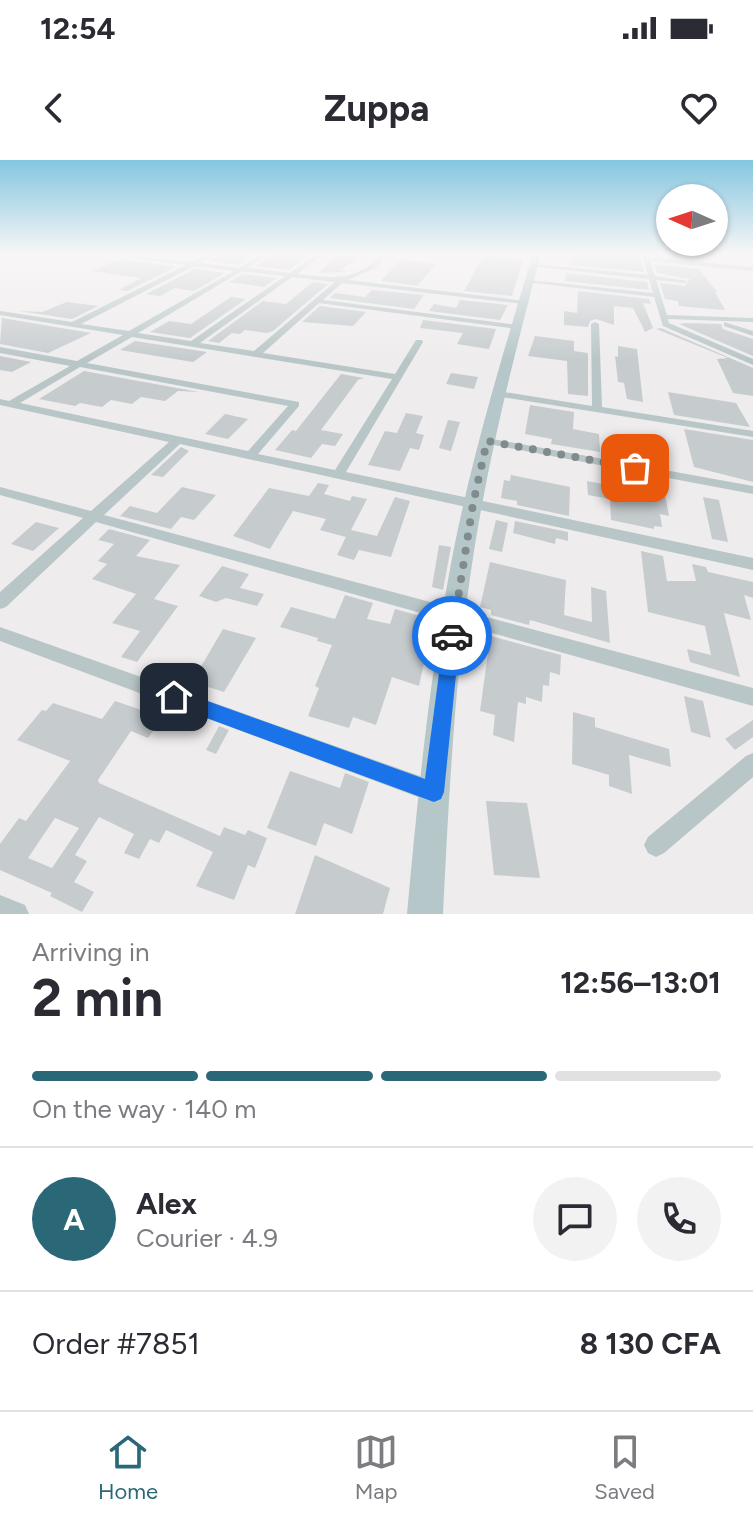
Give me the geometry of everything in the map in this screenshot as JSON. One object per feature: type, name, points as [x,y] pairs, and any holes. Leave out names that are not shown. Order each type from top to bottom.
[{"type":"main road","points":[[425,914],[434,792],[455,615],[473,504],[498,394],[527,289]]},
{"type":"street","points":[[72,325],[143,289]]},
{"type":"street","points":[[6,403],[207,289]]},
{"type":"street","points":[[193,344],[271,289]]},
{"type":"street","points":[[256,354],[331,289]]},
{"type":"street","points":[[618,289],[657,295]]},
{"type":"street","points":[[655,289],[666,324],[753,362]]},
{"type":"street","points":[[317,301],[517,327]]},
{"type":"street","points":[[0,313],[398,377]]},
{"type":"street","points":[[664,317],[753,320]]},
{"type":"street","points":[[715,319],[753,334]]},
{"type":"street","points":[[595,324],[597,410]]},
{"type":"street","points":[[338,475],[419,342]]},
{"type":"street","points":[[0,350],[295,404],[250,456]]},
{"type":"street","points":[[498,394],[753,434]]},
{"type":"street","points":[[6,403],[753,564]]},
{"type":"street","points":[[0,602],[178,440]]},
{"type":"street","points":[[487,441],[753,490]]},
{"type":"street","points":[[0,491],[753,697]]},
{"type":"street","points":[[0,634],[434,792]]},
{"type":"street","points":[[656,845],[753,763]]},
{"type":"street","points":[[0,907],[16,914]]},
{"type":"building","points":[[155,289],[173,289],[160,296],[146,294]]},
{"type":"building","points":[[304,289],[322,289],[273,331],[245,330],[240,334],[232,333],[219,343],[208,341],[263,301],[286,304]]},
{"type":"building","points":[[465,289],[514,289],[512,296]]},
{"type":"building","points":[[662,289],[715,289],[725,310],[679,306],[678,301],[665,299]]},
{"type":"building","points":[[372,290],[424,295],[414,309],[330,298],[335,293],[365,297]]},
{"type":"building","points":[[578,291],[649,299],[651,304],[643,303],[653,328],[645,332],[633,308],[614,306],[614,325],[596,319],[590,321],[588,327],[564,325],[564,311],[577,313]]},
{"type":"building","points":[[231,297],[246,299],[190,338],[150,332],[169,321],[191,324]]},
{"type":"building","points":[[460,300],[508,305],[500,320],[429,311],[434,304],[456,308]]},
{"type":"building","points":[[67,302],[98,306],[72,319],[19,311],[42,312]]},
{"type":"building","points":[[320,306],[366,312],[353,326],[302,322]]},
{"type":"building","points":[[2,318],[91,333],[48,353],[0,344]]},
{"type":"building","points":[[423,320],[496,329],[489,349],[457,344],[463,333],[420,328]]},
{"type":"building","points":[[679,324],[721,324],[723,329],[753,339],[753,356]]},
{"type":"building","points":[[661,328],[753,368],[753,396],[733,393],[717,359],[728,358],[656,329]]},
{"type":"building","points":[[535,336],[574,341],[574,351],[588,353],[588,396],[568,394],[567,361],[528,356]]},
{"type":"building","points":[[135,341],[207,352],[193,362],[120,350]]},
{"type":"building","points":[[618,346],[637,349],[643,402],[627,399],[624,383],[618,382],[615,356],[618,357]]},
{"type":"building","points":[[0,356],[31,362],[12,372],[0,370]]},
{"type":"building","points":[[84,371],[199,392],[178,391],[165,401],[141,397],[132,404],[111,400],[102,407],[80,403],[75,406],[39,399]]},
{"type":"building","points":[[451,373],[478,377],[474,389],[446,384]]},
{"type":"building","points":[[341,374],[364,378],[358,380],[321,430],[343,434],[335,446],[322,444],[311,458],[275,450],[292,430],[296,431]]},
{"type":"building","points":[[668,392],[736,403],[750,427],[674,415]]},
{"type":"building","points":[[530,405],[574,412],[573,429],[599,434],[600,452],[551,444],[552,439],[525,434]]},
{"type":"building","points":[[406,413],[423,416],[416,433],[424,435],[419,450],[410,448],[400,471],[368,465],[385,431],[397,433]]},
{"type":"building","points":[[225,414],[248,419],[228,439],[205,434]]},
{"type":"building","points":[[448,420],[460,422],[451,451],[439,448]]},
{"type":"building","points":[[684,429],[753,440],[753,482],[694,467]]},
{"type":"building","points":[[632,439],[650,442],[653,465],[634,462]]},
{"type":"building","points":[[181,447],[189,451],[163,477],[151,475]]},
{"type":"building","points":[[511,475],[570,487],[569,516],[517,505],[517,501],[501,498],[504,480],[510,481]]},
{"type":"building","points":[[636,475],[655,478],[655,482],[663,484],[669,516],[660,514],[662,527],[654,526],[654,529],[611,520],[610,499],[588,495],[587,481],[625,488],[623,477],[634,479]]},
{"type":"building","points":[[318,483],[329,485],[324,494],[350,501],[352,496],[367,499],[351,530],[377,536],[395,497],[410,501],[391,557],[359,550],[354,560],[337,555],[346,537],[320,530],[326,519],[293,511],[270,549],[233,536],[269,488],[309,496]]},
{"type":"building","points":[[182,487],[216,495],[194,520],[181,517],[171,529],[120,516],[130,506],[157,513]]},
{"type":"building","points":[[703,497],[719,500],[728,542],[712,539]]},
{"type":"building","points":[[496,520],[508,523],[502,552],[489,549]]},
{"type":"building","points":[[515,521],[568,532],[568,541],[556,538],[555,544],[513,533]]},
{"type":"building","points":[[36,522],[59,528],[33,551],[11,544]]},
{"type":"building","points":[[109,529],[150,540],[136,556],[180,565],[154,599],[178,606],[137,662],[121,657],[140,631],[112,623],[136,594],[92,579],[107,564],[98,561],[114,544],[98,540]]},
{"type":"building","points":[[439,545],[451,547],[443,590],[432,587]]},
{"type":"building","points":[[641,551],[663,556],[667,581],[696,581],[692,564],[706,567],[708,572],[753,582],[753,598],[744,595],[751,620],[724,613],[740,677],[690,662],[687,649],[711,655],[705,626],[648,612]]},
{"type":"building","points":[[490,562],[566,580],[564,615],[592,622],[591,587],[606,591],[610,643],[530,620],[529,625],[491,615],[491,610],[480,607]]},
{"type":"building","points":[[222,566],[249,574],[240,588],[264,594],[257,606],[226,598],[216,602],[199,596]]},
{"type":"building","points":[[345,595],[373,603],[367,619],[390,624],[395,609],[438,621],[437,627],[432,625],[419,686],[392,677],[376,725],[353,717],[349,728],[308,716],[319,688],[315,686],[332,645],[280,627],[291,607],[335,619]]},
{"type":"building","points":[[223,629],[256,638],[224,692],[192,682]]},
{"type":"building","points":[[487,635],[561,655],[560,675],[550,672],[549,686],[543,685],[542,702],[526,697],[526,704],[518,702],[514,742],[493,735],[495,715],[480,711],[488,653],[484,652]]},
{"type":"building","points":[[684,696],[703,701],[711,738],[691,732]]},
{"type":"building","points":[[115,701],[162,717],[148,738],[131,731],[98,780],[99,783],[220,836],[224,827],[245,835],[248,830],[267,838],[255,868],[248,865],[234,900],[196,886],[213,852],[166,830],[159,843],[150,839],[139,859],[124,853],[134,834],[99,817],[75,855],[87,861],[74,882],[94,892],[82,912],[50,896],[52,893],[0,870],[0,844],[19,818],[26,821],[70,761],[17,740],[42,710],[46,711],[53,703],[102,719]],"holes":[[[55,818],[79,828],[52,868],[28,858]]]},
{"type":"building","points":[[573,712],[595,718],[595,727],[669,749],[671,767],[629,755],[632,794],[609,786],[609,775],[572,764]]},
{"type":"building","points":[[753,720],[753,737],[735,750],[725,739]]},
{"type":"building","points":[[219,726],[229,730],[216,754],[206,750]]},
{"type":"building","points":[[290,771],[340,788],[345,773],[369,782],[352,834],[324,823],[316,846],[267,828]]},
{"type":"building","points":[[486,801],[527,803],[540,878],[494,875]]},
{"type":"building","points":[[315,855],[390,888],[383,914],[295,914]]},
{"type":"way so far","points":[[452,636],[473,504],[487,441],[635,468]]},
{"type":"route","points":[[174,697],[434,792],[452,636]]}]
